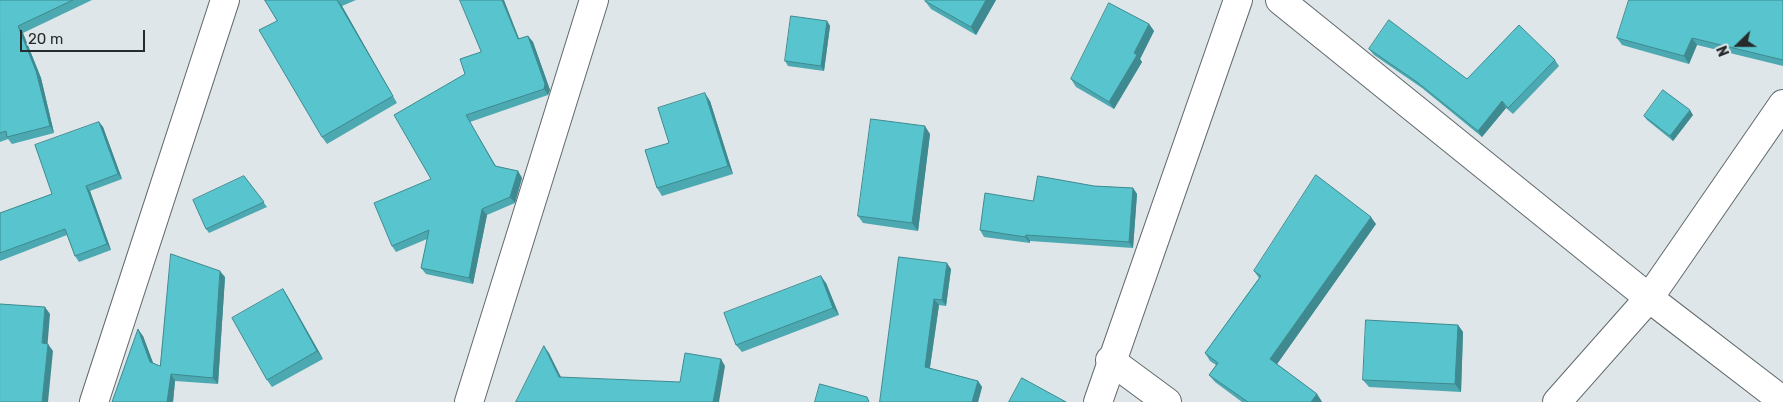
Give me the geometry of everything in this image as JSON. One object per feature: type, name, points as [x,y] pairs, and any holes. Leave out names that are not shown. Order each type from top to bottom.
[{"type":"street","points":[[94,402],[225,0]]},
{"type":"street","points":[[469,402],[594,0]]},
{"type":"street","points":[[1098,402],[1110,360],[1238,0]]},
{"type":"street","points":[[1280,0],[1649,298],[1783,401]]},
{"type":"street","points":[[1557,402],[1649,298],[1783,104]]},
{"type":"street","points":[[1110,360],[1167,402]]},
{"type":"building","points":[[0,0],[73,0],[18,26],[36,71],[50,126],[7,137],[6,131],[0,133]]},
{"type":"building","points":[[265,0],[337,0],[393,96],[322,137],[259,30],[277,21]]},
{"type":"building","points":[[460,0],[502,0],[518,39],[528,36],[545,84],[544,89],[466,115],[495,166],[518,171],[510,197],[482,209],[469,278],[421,268],[429,230],[392,246],[374,203],[431,179],[394,115],[465,74],[460,59],[481,52]]},
{"type":"building","points":[[926,0],[986,0],[971,27]]},
{"type":"building","points":[[1629,0],[1783,0],[1783,60],[1692,38],[1684,56],[1617,38]]},
{"type":"building","points":[[1109,3],[1149,24],[1134,53],[1137,55],[1109,102],[1071,79]]},
{"type":"building","points":[[791,16],[827,21],[821,66],[785,61]]},
{"type":"building","points":[[1389,20],[1467,79],[1519,25],[1555,60],[1508,108],[1502,101],[1478,131],[1417,82],[1369,49]]},
{"type":"building","points":[[1663,90],[1690,110],[1670,136],[1644,116]]},
{"type":"building","points":[[705,93],[728,166],[657,188],[645,150],[669,143],[658,108]]},
{"type":"building","points":[[871,119],[925,126],[912,223],[858,216]]},
{"type":"building","points":[[99,122],[118,174],[86,186],[107,244],[75,256],[65,229],[0,253],[0,213],[52,194],[35,145]]},
{"type":"building","points":[[1316,175],[1371,217],[1270,359],[1317,394],[1311,402],[1248,402],[1209,375],[1218,363],[1205,353],[1261,276],[1254,271]]},
{"type":"building","points":[[244,176],[264,202],[206,229],[193,200]]},
{"type":"building","points":[[1038,176],[1094,186],[1133,188],[1129,242],[1026,235],[1025,237],[980,230],[985,193],[1033,201]]},
{"type":"building","points":[[171,254],[220,271],[213,378],[171,374],[167,402],[112,402],[138,329],[150,362],[160,366]]},
{"type":"building","points":[[899,257],[947,263],[942,300],[934,299],[925,367],[978,381],[972,402],[880,402]]},
{"type":"building","points":[[821,276],[833,308],[736,345],[724,313]]},
{"type":"building","points":[[283,289],[317,351],[267,380],[232,318]]},
{"type":"building","points":[[0,304],[45,307],[42,343],[48,344],[42,402],[0,402]]},
{"type":"building","points":[[1366,320],[1458,325],[1455,384],[1363,380]]},
{"type":"building","points":[[544,346],[559,377],[680,382],[685,353],[721,359],[713,402],[516,402]]},
{"type":"building","points":[[1022,378],[1066,402],[1009,402]]},
{"type":"building","points":[[820,384],[867,397],[869,402],[815,402]]}]
